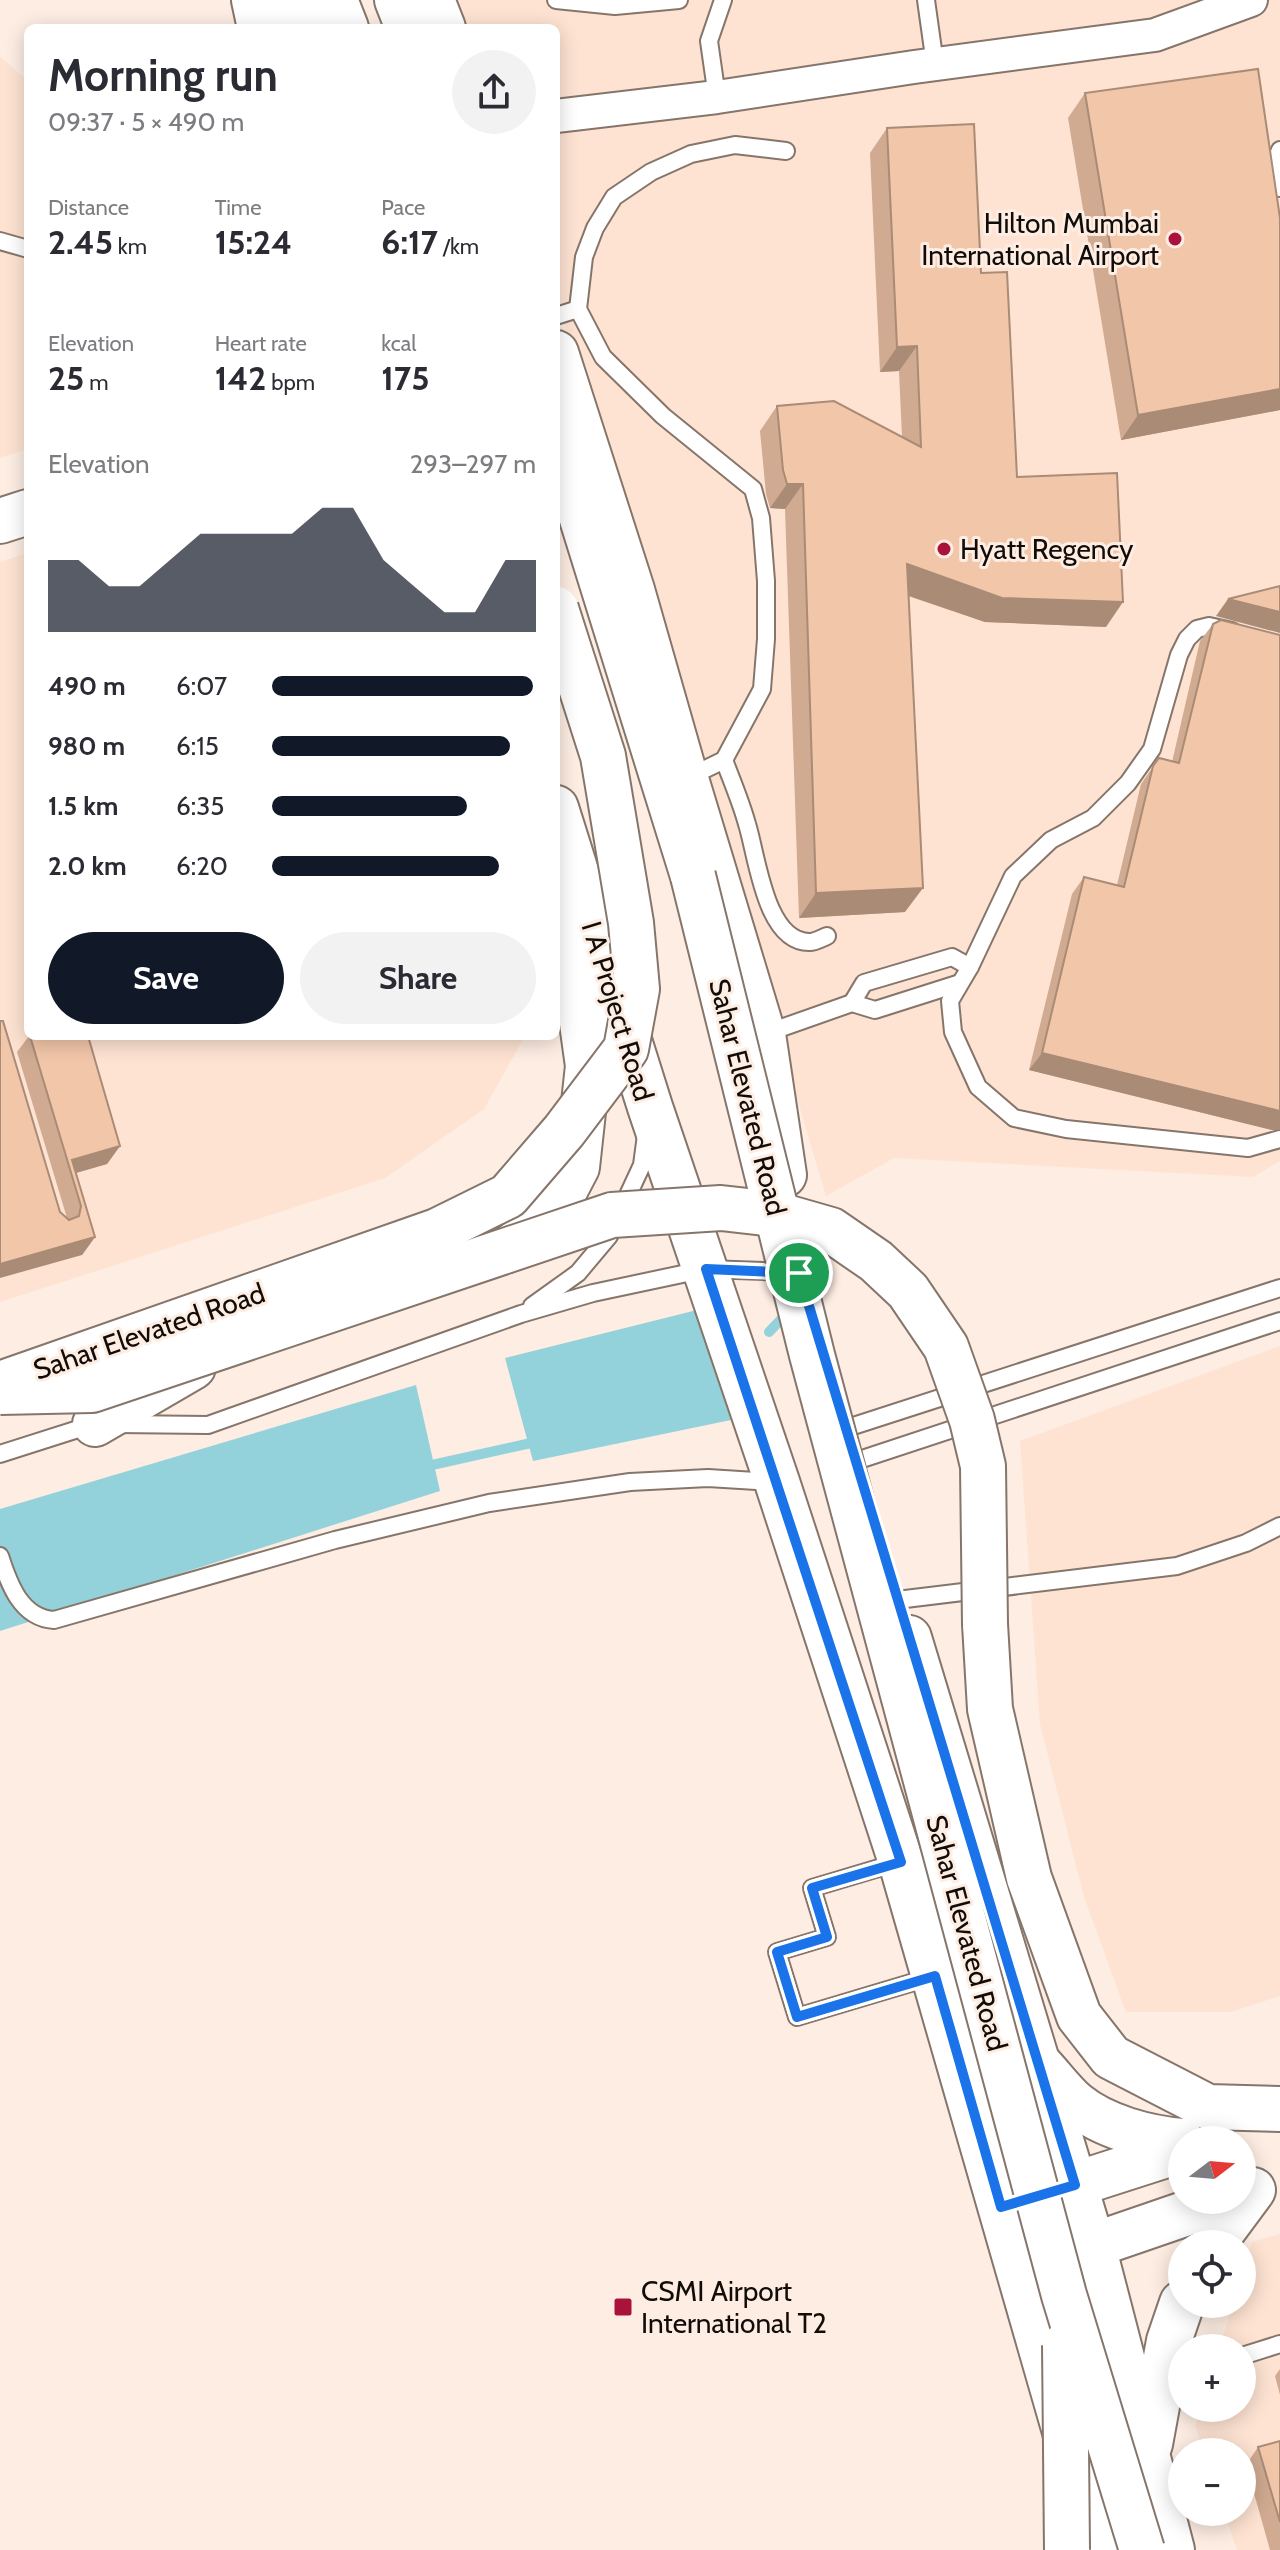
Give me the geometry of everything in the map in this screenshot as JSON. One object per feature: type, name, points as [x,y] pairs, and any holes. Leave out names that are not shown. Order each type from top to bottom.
[{"type":"main road","points":[[254,0],[259,24]]},
{"type":"main road","points":[[294,0],[303,24]]},
{"type":"main road","points":[[335,0],[344,24]]},
{"type":"main road","points":[[397,0],[406,24]]},
{"type":"main road","points":[[432,0],[441,24]]},
{"type":"main road","points":[[560,365],[632,590],[763,1034],[800,1276],[1093,2246],[1172,2550]]},
{"type":"main road","name":"Sahar Elevated Road","points":[[560,448],[693,876],[816,1370],[1064,2295],[1142,2550]]},
{"type":"main road","name":"Sahar Elevated Road","points":[[0,1384],[437,1231],[508,1196],[564,1131],[626,1049],[637,989],[628,908],[603,756],[560,622]]},
{"type":"main road","name":"I A Project Road","points":[[560,821],[650,1107]]},
{"type":"main road","points":[[95,1424],[192,1367],[409,1300],[476,1273],[552,1215],[577,1167],[588,1066],[577,987],[560,929]]},
{"type":"main road","points":[[650,1107],[901,1862],[1099,2550]]},
{"type":"main road","points":[[0,1392],[92,1390],[612,1215],[721,1208],[775,1214],[831,1230],[876,1261],[908,1291],[946,1347],[972,1420],[983,1466],[985,1624],[990,1709],[1029,1878],[1079,2016],[1111,2057],[1208,2107],[1280,2109]]},
{"type":"main road","points":[[1038,2062],[1077,2105],[1118,2127],[1153,2139],[1168,2140]]},
{"type":"main road","points":[[1256,2127],[1280,2120]]},
{"type":"main road","points":[[1001,2207],[1168,2155]]},
{"type":"main road","points":[[1018,2269],[1186,2214]]},
{"type":"main road","points":[[1064,2295],[1067,2550]]},
{"type":"main road","points":[[1148,2459],[1168,2392]]},
{"type":"street","points":[[560,116],[717,97],[1155,35],[1251,0]]},
{"type":"lane","points":[[556,0],[615,6],[679,0]]},
{"type":"lane","points":[[717,97],[709,41],[723,0]]},
{"type":"lane","points":[[926,0],[935,64]]},
{"type":"lane","points":[[686,779],[724,760],[762,689],[766,581],[761,518],[753,489],[663,416],[603,357],[578,309],[584,257],[595,228],[614,197],[651,172],[691,154],[735,145],[786,151]]},
{"type":"lane","points":[[1280,150],[1276,160],[1280,188]]},
{"type":"lane","points":[[0,241],[24,248]]},
{"type":"lane","points":[[560,315],[578,309]]},
{"type":"lane","points":[[1252,636],[1209,626],[1197,629],[1187,639],[1179,655],[1152,749],[1128,783],[1093,818],[1051,840],[1013,876],[970,967],[950,1001],[953,1032],[978,1087],[1014,1118],[1066,1129],[1248,1148],[1280,1139]]},
{"type":"lane","points":[[724,760],[747,824],[768,905],[781,928],[795,939],[811,943],[827,936]]},
{"type":"lane","points":[[852,1003],[864,983],[952,957],[970,967]]},
{"type":"lane","points":[[763,1034],[852,1003],[875,1010],[960,983]]},
{"type":"lane","name":"I A Project Road","points":[[521,1314],[578,1273],[609,1236],[642,1165],[650,1107]]},
{"type":"lane","points":[[0,1454],[95,1424],[208,1425],[521,1314],[593,1293],[706,1269],[800,1276]]},
{"type":"lane","points":[[852,1445],[1280,1288]]},
{"type":"lane","points":[[852,1445],[1280,1321]]},
{"type":"lane","points":[[2,1563],[26,1610],[34,1616],[54,1620],[335,1540],[489,1503],[630,1482],[708,1478],[777,1482]]},
{"type":"lane","points":[[897,1600],[1177,1566],[1246,1543],[1280,1526]]},
{"type":"lane","points":[[901,1862],[812,1888],[827,1937],[777,1952],[797,2017],[935,1976]]},
{"type":"lane","points":[[1256,2352],[1280,2344]]},
{"type":"shaded area","points":[[450,0],[1280,0],[1280,1161],[1253,1177],[894,1158],[826,1196],[560,311],[560,24],[459,24]]},
{"type":"shaded area","points":[[0,57],[24,78],[24,450],[0,458]]},
{"type":"shaded area","points":[[24,554],[24,1040],[523,1040],[484,1109],[385,1178],[0,1302],[0,562]]},
{"type":"shaded area","points":[[1280,1346],[1280,1996],[1231,2012],[1126,2012],[1084,1897],[1040,1724],[1020,1441]]},
{"type":"shaded area","points":[[1280,2234],[1280,2550],[1237,2550],[1229,2526],[1256,2526],[1256,2438],[1199,2438],[1195,2426],[1196,2422],[1256,2422],[1256,2334],[1223,2334],[1229,2318],[1256,2318],[1256,2241]]},
{"type":"water","points":[[701,1309],[731,1420],[533,1461],[505,1358]]},
{"type":"water","points":[[416,1385],[440,1491],[0,1631],[0,1509]]},
{"type":"building","name":"Hilton Mumbai International Airport","points":[[1258,69],[1280,218],[1280,389],[1138,415],[1085,93]]},
{"type":"building","name":"Hyatt Regency","points":[[974,124],[981,273],[1007,272],[1017,477],[1117,473],[1123,602],[1002,598],[907,564],[923,888],[816,893],[803,484],[787,484],[777,406],[834,401],[921,447],[917,346],[897,347],[887,128]]},
{"type":"building","points":[[1280,586],[1280,612],[1228,599]]},
{"type":"building","points":[[1221,620],[1280,635],[1280,1111],[1042,1053],[1084,877],[1124,887],[1153,766],[1159,758],[1179,763],[1213,624]]},
{"type":"building","points":[[0,1021],[3,1021],[60,1212],[69,1220],[79,1216],[81,1206],[31,1040],[89,1040],[120,1146],[72,1160],[95,1237],[0,1264]]},
{"type":"building","points":[[1280,2441],[1280,2522],[1258,2447]]},
{"type":"waterway","points":[[769,1332],[789,1311]]},
{"type":"waterway","points":[[423,1467],[540,1441]]},
{"type":"place","name":"Hilton Mumbai International Airport","points":[[1175,239]]},
{"type":"place","name":"Hyatt Regency","points":[[944,549]]},
{"type":"place","name":"CSMI Airport International T2","points":[[623,2307]]},
{"type":"route","points":[[706,1269],[799,1273],[1075,2185],[1001,2207],[935,1976],[797,2017],[777,1952],[827,1937],[812,1888],[901,1862],[706,1269]]}]
